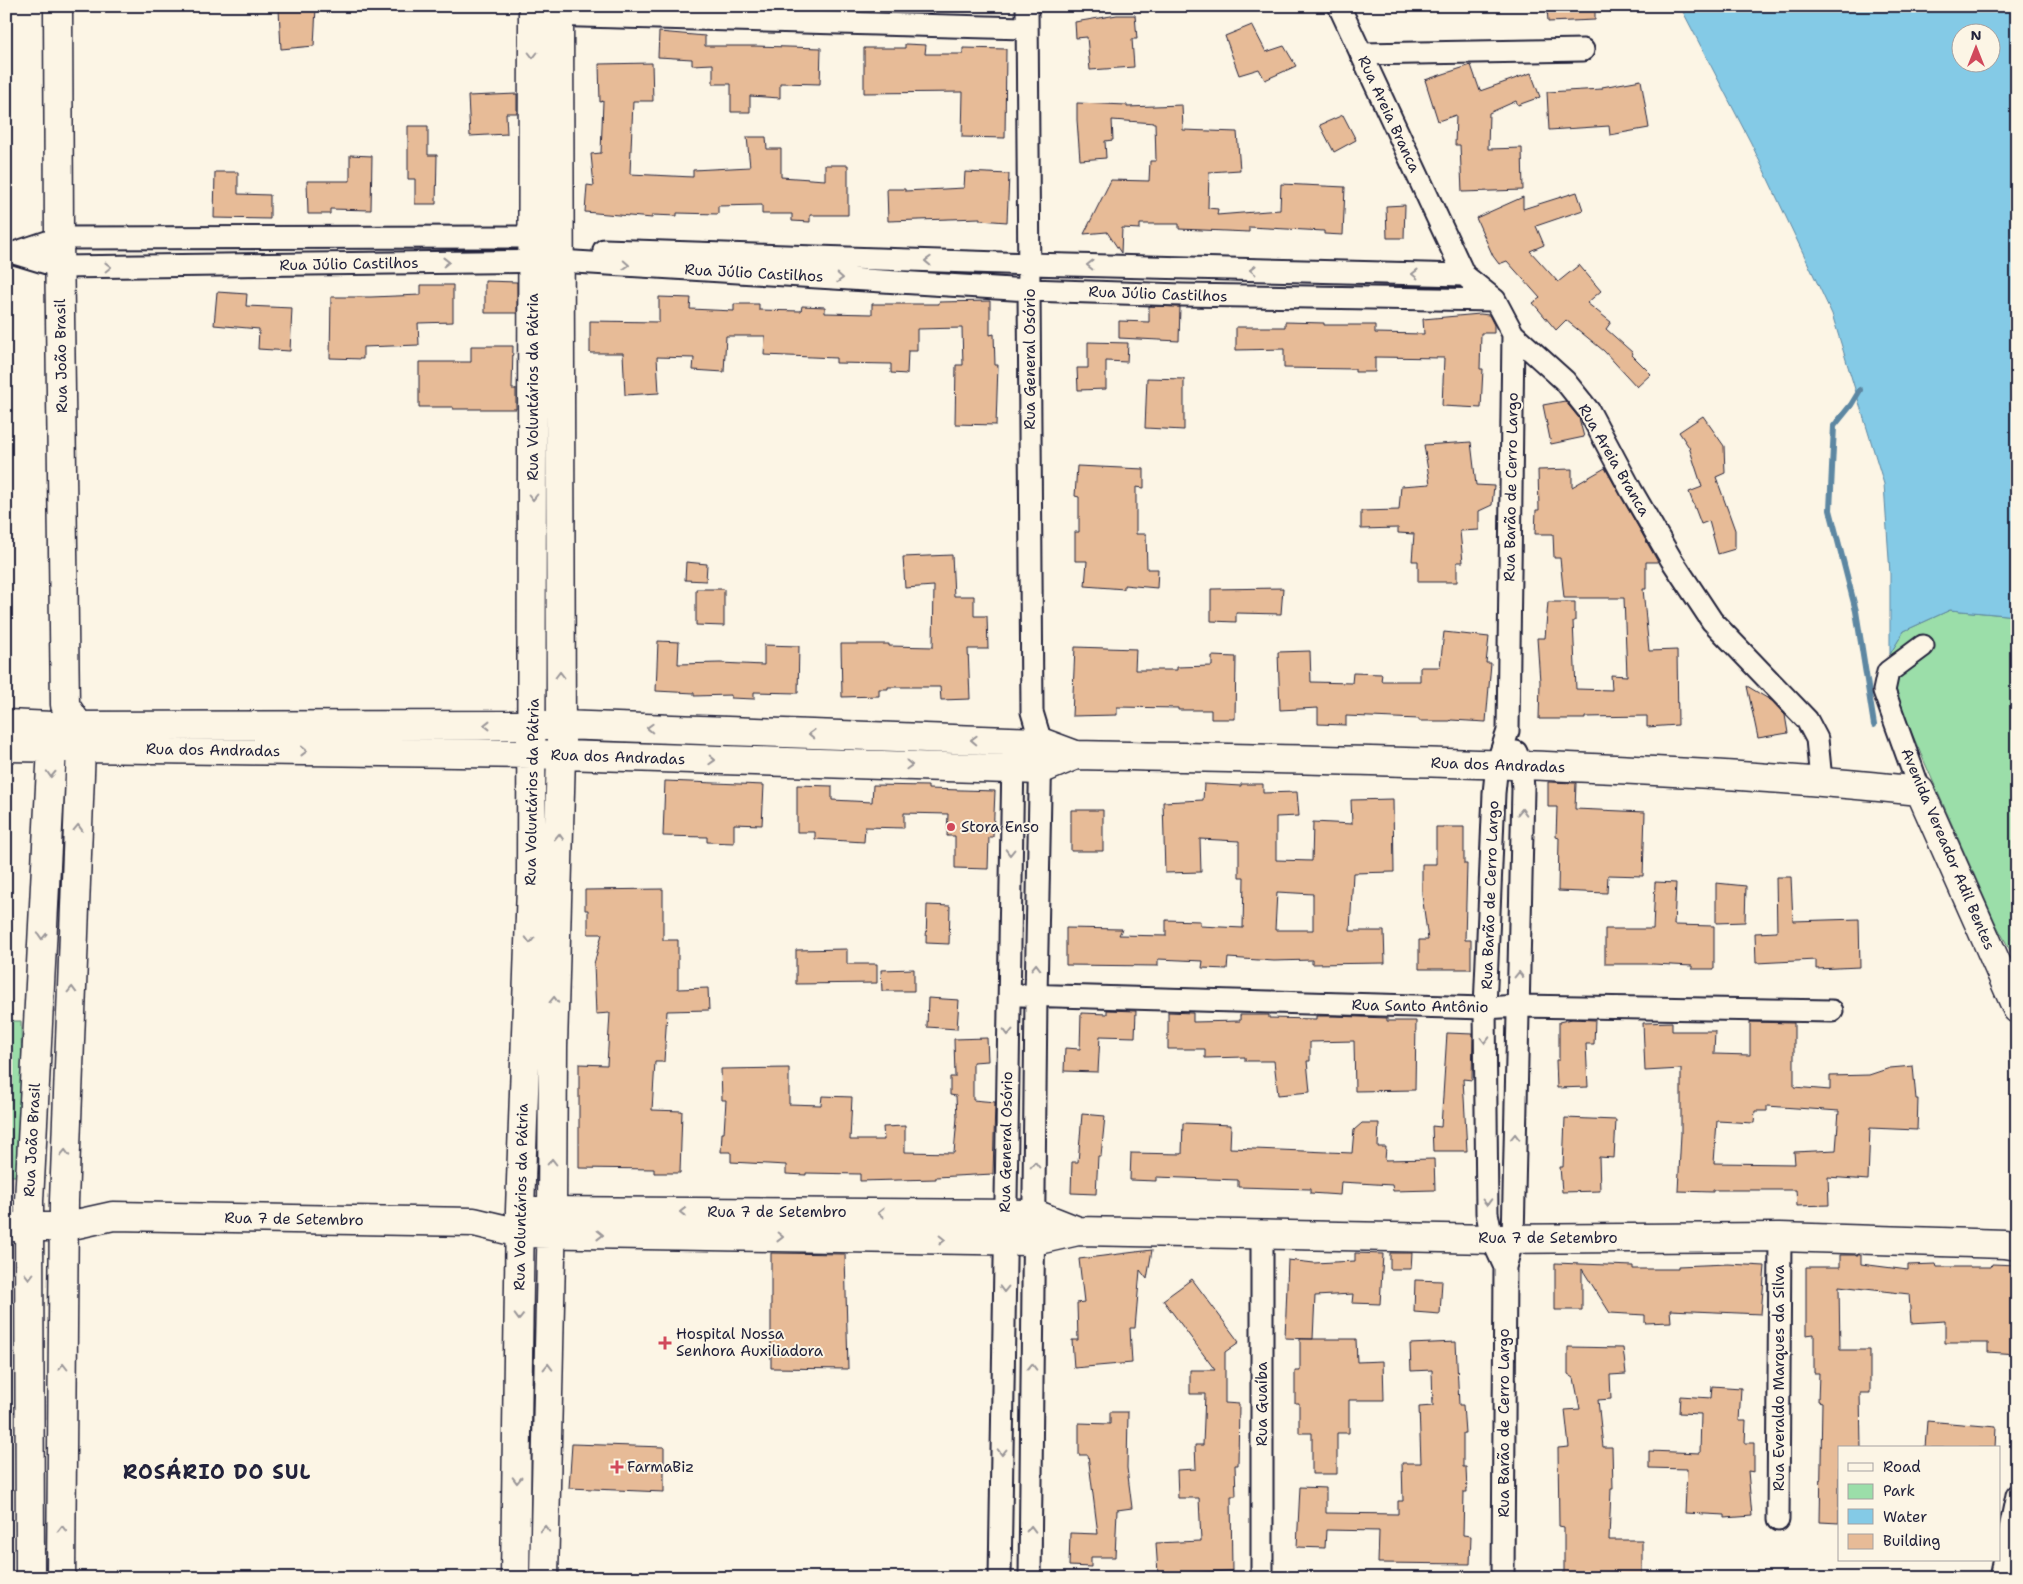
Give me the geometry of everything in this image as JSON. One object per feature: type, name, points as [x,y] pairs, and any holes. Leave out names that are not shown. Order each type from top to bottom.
[{"type":"street","name":"Rua João Brasil","points":[[58,6],[59,238],[66,730],[61,1578]]},
{"type":"street","name":"Rua General Osório","points":[[1027,6],[1032,712],[1041,742],[1036,996],[1030,1578]]},
{"type":"street","name":"Rua Areia Branca","points":[[1339,6],[1464,275],[1495,300],[1513,334],[1565,381],[1589,411],[1631,490],[1671,559],[1712,620],[1807,720],[1817,739],[1821,780]]},
{"type":"street","points":[[546,11],[1026,28]]},
{"type":"street","name":"Rua Voluntários da Pátria","points":[[544,1578],[552,1222],[553,1047],[531,754],[533,725],[533,612],[546,438],[546,11]]},
{"type":"street","points":[[1360,54],[1583,50]]},
{"type":"street","name":"Rua Júlio Castilhos","points":[[10,253],[59,238],[1464,275]]},
{"type":"street","name":"Rua Júlio Castilhos","points":[[10,253],[60,267],[546,252],[1030,290],[1182,296],[1495,300]]},
{"type":"street","points":[[1182,268],[1182,296]]},
{"type":"street","name":"Rua Barão de Cerro Largo","points":[[1503,1239],[1487,1213],[1485,1008],[1509,764],[1513,334]]},
{"type":"street","name":"Rua Voluntários da Pátria","points":[[515,1578],[520,1222],[526,1047],[544,910],[561,755],[560,612],[546,438]]},
{"type":"street","points":[[533,612],[560,612]]},
{"type":"street","name":"Avenida Vereador Adil Bentes","points":[[1922,646],[1888,672],[1884,691],[1920,790],[2017,1009]]},
{"type":"street","name":"Rua General Osório","points":[[1000,1578],[1012,769],[1014,742],[1032,712]]},
{"type":"street","name":"Rua dos Andradas","points":[[6,724],[66,730],[234,738],[396,752],[531,754],[1040,770],[1076,755]]},
{"type":"street","points":[[394,725],[396,752]]},
{"type":"street","name":"Rua dos Andradas","points":[[234,738],[394,725],[561,725],[1041,742],[1076,755],[1509,764],[1821,780],[1920,790]]},
{"type":"street","name":"Rua João Brasil","points":[[30,1578],[29,1455],[18,1214],[66,730]]},
{"type":"street","name":"Rua dos Andradas","points":[[6,747],[66,730]]},
{"type":"street","points":[[867,736],[868,764]]},
{"type":"street","name":"Rua Barão de Cerro Largo","points":[[1503,1578],[1503,1239],[1518,1006],[1523,788],[1509,764]]},
{"type":"street","name":"Rua Santo Antônio","points":[[1008,994],[1485,1008],[1518,1006],[1832,1011]]},
{"type":"street","points":[[526,1047],[553,1047]]},
{"type":"street","name":"Rua 7 de Setembro","points":[[18,1214],[474,1222],[752,1224],[1035,1214],[1078,1231]]},
{"type":"street","name":"Rua 7 de Setembro","points":[[752,1224],[1034,1241],[1078,1231],[1503,1239],[1780,1237],[2005,1244],[2017,1246]]},
{"type":"street","name":"Rua Guaíba","points":[[1262,1234],[1262,1575]]},
{"type":"street","name":"Rua Everaldo Marques da Silva","points":[[1778,1520],[1780,1237]]},
{"type":"street","points":[[29,1455],[62,1453]]},
{"type":"street","points":[[2000,1578],[2017,1495]]},
{"type":"green space","points":[[1950,610],[2017,616],[2017,963],[1996,924],[1894,693],[1890,654],[1904,631]]},
{"type":"green space","points":[[6,1021],[21,1021],[23,1176],[6,1176]]},
{"type":"water","points":[[1680,6],[2017,6],[2017,616],[1950,610],[1904,631],[1890,654],[1890,574],[1884,484],[1832,314],[1751,143]]},
{"type":"building","points":[[1547,6],[1595,6],[1595,20],[1548,22]]},
{"type":"building","points":[[316,7],[314,46],[281,49],[279,9]]},
{"type":"building","points":[[1117,15],[1135,15],[1137,39],[1132,39],[1134,67],[1090,70],[1087,37],[1076,38],[1075,22]]},
{"type":"building","points":[[1252,25],[1266,52],[1284,46],[1296,66],[1265,80],[1259,69],[1239,75],[1225,36]]},
{"type":"building","points":[[659,32],[705,36],[705,46],[821,48],[820,84],[780,83],[780,98],[750,96],[750,112],[731,112],[731,84],[713,84],[713,64],[692,65],[692,59],[658,57]]},
{"type":"building","points":[[905,44],[926,45],[925,54],[963,54],[963,48],[1006,49],[1005,138],[962,137],[963,92],[864,93],[864,48],[905,48]]},
{"type":"building","points":[[652,63],[653,101],[633,101],[630,174],[693,177],[693,170],[750,167],[747,137],[766,137],[767,149],[781,149],[781,177],[825,180],[825,165],[848,165],[848,215],[810,215],[810,222],[792,221],[792,214],[762,214],[762,205],[718,206],[718,214],[677,213],[677,216],[652,215],[652,218],[585,212],[587,185],[594,186],[591,154],[601,153],[603,101],[600,102],[599,64]]},
{"type":"building","points":[[1471,65],[1480,91],[1531,73],[1540,97],[1518,105],[1516,101],[1489,113],[1488,149],[1522,148],[1523,190],[1462,192],[1460,145],[1455,145],[1456,115],[1438,121],[1425,80]]},
{"type":"building","points":[[1641,80],[1649,128],[1610,135],[1609,126],[1549,130],[1547,92],[1602,89],[1602,87]]},
{"type":"building","points":[[517,94],[517,113],[506,113],[507,134],[470,136],[468,96]]},
{"type":"building","points":[[1077,103],[1127,105],[1127,107],[1182,105],[1183,130],[1237,132],[1240,170],[1209,172],[1208,208],[1218,209],[1217,215],[1280,210],[1281,184],[1345,187],[1343,235],[1324,234],[1324,231],[1249,227],[1249,232],[1179,229],[1179,224],[1140,224],[1140,229],[1122,228],[1121,253],[1107,232],[1084,234],[1111,180],[1149,181],[1150,161],[1156,161],[1155,123],[1112,120],[1113,140],[1105,141],[1106,158],[1080,160]]},
{"type":"building","points":[[1343,115],[1356,140],[1334,152],[1320,125]]},
{"type":"building","points":[[408,126],[428,126],[428,155],[437,155],[436,204],[415,204],[415,179],[408,179]]},
{"type":"building","points":[[350,155],[372,156],[371,210],[330,209],[330,214],[308,214],[307,181],[350,181]]},
{"type":"building","points":[[215,172],[238,172],[238,194],[270,195],[270,219],[214,218]]},
{"type":"building","points":[[965,172],[1009,174],[1007,222],[980,220],[980,218],[888,221],[887,189],[905,189],[905,191],[964,188]]},
{"type":"building","points":[[1577,192],[1583,210],[1536,226],[1544,245],[1530,251],[1558,282],[1579,265],[1601,291],[1587,303],[1611,322],[1606,329],[1633,353],[1632,355],[1651,374],[1637,387],[1604,351],[1566,320],[1556,330],[1533,303],[1540,298],[1507,261],[1499,264],[1493,256],[1476,218],[1523,197],[1523,209]]},
{"type":"building","points":[[1405,205],[1404,238],[1387,238],[1386,206]]},
{"type":"building","points":[[485,281],[517,282],[517,313],[485,313]]},
{"type":"building","points":[[421,285],[453,285],[453,322],[418,323],[419,345],[363,347],[363,359],[330,358],[331,297],[421,295]]},
{"type":"building","points":[[217,292],[247,294],[246,306],[292,308],[290,351],[258,349],[259,329],[214,325]]},
{"type":"building","points":[[659,297],[691,298],[690,309],[734,311],[734,304],[759,304],[759,310],[801,311],[802,306],[825,307],[825,313],[872,314],[872,304],[939,304],[939,302],[990,301],[990,335],[994,334],[995,365],[998,365],[996,425],[955,424],[956,365],[963,365],[962,328],[917,329],[917,351],[908,351],[907,374],[891,373],[891,364],[836,363],[836,358],[764,355],[765,336],[726,336],[724,372],[693,370],[694,358],[657,357],[659,393],[625,395],[623,353],[590,353],[590,321],[659,322]]},
{"type":"building","points":[[1149,306],[1180,307],[1179,341],[1119,338],[1119,321],[1149,322]]},
{"type":"building","points":[[1480,314],[1489,315],[1494,325],[1494,333],[1481,333],[1480,369],[1483,369],[1481,408],[1442,406],[1444,358],[1375,357],[1375,372],[1355,372],[1355,369],[1284,368],[1284,349],[1236,350],[1236,327],[1285,327],[1285,322],[1324,323],[1324,325],[1375,325],[1375,333],[1424,334],[1423,319]]},
{"type":"building","points":[[1088,342],[1128,343],[1127,362],[1106,361],[1106,389],[1078,390],[1077,368],[1088,368]]},
{"type":"building","points":[[471,346],[513,346],[512,389],[516,389],[516,409],[419,407],[419,362],[471,362]]},
{"type":"building","points":[[1147,378],[1184,379],[1184,430],[1145,428]]},
{"type":"building","points":[[1565,401],[1579,418],[1584,437],[1551,444],[1543,405]]},
{"type":"building","points":[[1703,416],[1724,446],[1725,473],[1716,477],[1735,530],[1735,549],[1718,554],[1709,521],[1701,524],[1689,492],[1702,487],[1689,447],[1679,432]]},
{"type":"building","points":[[1471,442],[1476,485],[1494,486],[1492,505],[1479,511],[1479,530],[1460,531],[1463,562],[1457,562],[1457,582],[1418,582],[1418,561],[1412,561],[1414,534],[1398,533],[1398,528],[1361,529],[1361,511],[1399,510],[1401,486],[1430,484],[1424,445]]},
{"type":"building","points":[[1077,466],[1144,469],[1144,488],[1136,487],[1136,534],[1146,534],[1147,569],[1158,569],[1157,588],[1124,585],[1124,589],[1085,586],[1087,561],[1075,561],[1075,532],[1079,532],[1079,497],[1075,496]]},
{"type":"building","points":[[1605,468],[1658,562],[1646,562],[1646,589],[1643,589],[1649,651],[1677,650],[1678,725],[1647,727],[1647,716],[1539,719],[1540,682],[1537,638],[1545,638],[1548,602],[1575,602],[1575,621],[1573,621],[1576,689],[1612,690],[1611,675],[1627,676],[1624,598],[1564,598],[1560,558],[1554,558],[1553,534],[1535,534],[1536,510],[1539,510],[1538,470],[1572,469],[1572,487]]},
{"type":"building","points":[[952,555],[954,596],[974,596],[974,616],[987,616],[988,649],[968,649],[970,699],[941,700],[940,687],[888,687],[888,689],[879,689],[879,696],[842,697],[841,644],[889,644],[889,646],[933,647],[934,586],[905,588],[903,557]]},
{"type":"building","points":[[686,562],[707,564],[706,581],[685,580]]},
{"type":"building","points":[[1283,588],[1281,614],[1236,613],[1236,622],[1211,621],[1211,589]]},
{"type":"building","points":[[696,589],[724,589],[724,626],[696,625]]},
{"type":"building","points":[[1444,632],[1489,637],[1486,663],[1491,663],[1486,722],[1419,721],[1419,719],[1346,716],[1346,725],[1318,724],[1318,708],[1280,710],[1278,652],[1310,651],[1311,682],[1352,683],[1353,673],[1382,674],[1381,681],[1420,681],[1420,667],[1440,667]]},
{"type":"building","points":[[658,641],[679,642],[678,664],[764,665],[764,645],[799,646],[798,693],[754,692],[754,699],[731,698],[731,695],[694,696],[694,693],[656,691]]},
{"type":"building","points":[[1075,647],[1136,649],[1135,670],[1177,670],[1177,667],[1212,666],[1212,656],[1236,657],[1235,719],[1211,719],[1211,710],[1178,710],[1178,708],[1117,707],[1117,715],[1072,716]]},
{"type":"building","points":[[1747,686],[1772,701],[1785,715],[1788,733],[1758,738]]},
{"type":"building","points":[[665,781],[764,785],[762,825],[734,824],[734,843],[707,842],[707,837],[663,836]]},
{"type":"building","points":[[1548,782],[1576,783],[1575,809],[1645,812],[1643,876],[1608,875],[1607,893],[1558,891],[1559,838],[1556,837],[1557,807],[1548,807]]},
{"type":"building","points":[[1204,784],[1241,786],[1241,784],[1263,784],[1263,793],[1297,792],[1299,816],[1276,817],[1276,860],[1312,861],[1313,822],[1352,824],[1351,800],[1393,799],[1394,872],[1353,873],[1350,931],[1384,931],[1385,963],[1312,964],[1312,960],[1274,961],[1228,958],[1227,969],[1202,968],[1203,961],[1158,959],[1158,966],[1066,965],[1066,928],[1122,929],[1119,935],[1166,936],[1166,920],[1200,921],[1200,926],[1243,928],[1244,877],[1239,877],[1239,841],[1200,839],[1201,872],[1165,873],[1163,802],[1203,800]],"holes":[[[1277,892],[1313,894],[1313,930],[1275,930]]]},
{"type":"building","points":[[797,785],[832,786],[832,800],[872,802],[873,785],[928,786],[928,789],[995,791],[993,837],[989,837],[988,869],[955,868],[955,836],[947,836],[948,814],[904,813],[904,828],[865,827],[864,842],[815,839],[815,832],[797,832]]},
{"type":"building","points":[[1071,810],[1103,810],[1103,851],[1071,851]]},
{"type":"building","points":[[1436,827],[1464,827],[1464,864],[1467,864],[1465,940],[1471,940],[1471,969],[1419,969],[1419,940],[1428,940],[1422,894],[1422,864],[1436,864]]},
{"type":"building","points":[[1776,877],[1791,877],[1793,921],[1859,919],[1860,967],[1816,969],[1816,960],[1756,963],[1755,933],[1777,932]]},
{"type":"building","points":[[1655,882],[1676,883],[1674,925],[1714,926],[1714,969],[1692,969],[1692,966],[1653,964],[1605,964],[1605,929],[1653,929]]},
{"type":"building","points":[[1716,883],[1746,886],[1745,922],[1716,923]]},
{"type":"building","points":[[663,889],[663,940],[678,940],[678,989],[708,988],[709,1010],[667,1011],[664,1062],[655,1062],[652,1110],[682,1111],[680,1173],[654,1173],[654,1169],[579,1168],[579,1064],[607,1065],[610,1013],[596,1014],[594,964],[602,934],[588,934],[588,910],[585,910],[585,890]]},
{"type":"building","points":[[927,905],[950,906],[949,944],[926,943]]},
{"type":"building","points":[[847,949],[847,964],[877,964],[877,983],[796,984],[796,950]]},
{"type":"building","points":[[914,969],[914,991],[882,991],[881,970]]},
{"type":"building","points":[[928,998],[959,1000],[957,1029],[927,1027]]},
{"type":"building","points":[[1107,1010],[1136,1011],[1135,1037],[1100,1036],[1098,1072],[1064,1071],[1065,1048],[1080,1049],[1081,1013],[1107,1014]]},
{"type":"building","points":[[1168,1012],[1193,1013],[1193,1022],[1240,1021],[1240,1015],[1269,1015],[1269,1018],[1316,1019],[1316,1016],[1334,1016],[1387,1018],[1387,1021],[1416,1021],[1415,1090],[1355,1091],[1354,1041],[1310,1042],[1310,1061],[1307,1061],[1310,1092],[1278,1095],[1274,1061],[1245,1061],[1245,1057],[1205,1058],[1205,1049],[1168,1049]]},
{"type":"building","points":[[1572,1019],[1595,1020],[1594,1044],[1586,1044],[1588,1087],[1557,1088],[1556,1060],[1559,1060],[1559,1022]]},
{"type":"building","points":[[1672,1022],[1672,1031],[1715,1031],[1714,1054],[1750,1055],[1750,1022],[1794,1023],[1794,1087],[1830,1090],[1830,1076],[1869,1075],[1890,1068],[1913,1066],[1916,1099],[1918,1099],[1917,1130],[1870,1128],[1868,1180],[1828,1177],[1829,1205],[1797,1206],[1796,1190],[1678,1191],[1681,1134],[1681,1069],[1645,1071],[1643,1023]],"holes":[[[1767,1106],[1839,1111],[1836,1150],[1794,1152],[1795,1164],[1714,1163],[1717,1121],[1754,1123],[1755,1111],[1767,1111]]]},
{"type":"building","points":[[1447,1033],[1473,1034],[1472,1080],[1463,1079],[1467,1151],[1433,1151],[1432,1126],[1441,1127]]},
{"type":"building","points":[[987,1038],[988,1061],[973,1062],[973,1100],[995,1102],[993,1174],[936,1177],[936,1179],[860,1181],[860,1174],[786,1174],[786,1165],[731,1162],[731,1152],[721,1152],[726,1100],[722,1100],[721,1069],[789,1068],[789,1104],[821,1105],[822,1096],[852,1097],[850,1140],[884,1140],[883,1127],[905,1126],[905,1152],[954,1153],[957,1118],[956,1096],[950,1095],[950,1077],[955,1077],[954,1039]]},
{"type":"building","points":[[1082,1114],[1105,1116],[1101,1156],[1098,1156],[1096,1194],[1071,1193],[1072,1162],[1078,1162]]},
{"type":"building","points":[[1565,1118],[1616,1120],[1614,1158],[1599,1157],[1600,1191],[1562,1192],[1560,1167],[1563,1167]]},
{"type":"building","points":[[1183,1123],[1231,1125],[1230,1148],[1352,1153],[1354,1130],[1362,1123],[1379,1123],[1378,1147],[1386,1147],[1385,1160],[1434,1159],[1435,1190],[1393,1191],[1392,1185],[1341,1182],[1340,1195],[1310,1193],[1310,1189],[1238,1187],[1238,1180],[1156,1177],[1156,1181],[1130,1180],[1131,1153],[1182,1154]]},
{"type":"building","points":[[1152,1250],[1147,1279],[1140,1270],[1135,1328],[1130,1328],[1132,1363],[1074,1368],[1072,1340],[1078,1340],[1077,1303],[1084,1302],[1079,1259]]},
{"type":"building","points":[[771,1253],[845,1254],[848,1369],[771,1368]]},
{"type":"building","points":[[1355,1253],[1383,1254],[1380,1304],[1352,1303],[1353,1294],[1315,1296],[1313,1339],[1285,1338],[1288,1260],[1314,1263],[1355,1261]]},
{"type":"building","points":[[1390,1253],[1412,1253],[1411,1269],[1390,1269]]},
{"type":"building","points":[[1840,1255],[1861,1255],[1861,1264],[1908,1270],[1908,1265],[1936,1264],[1937,1267],[1991,1267],[1992,1264],[2017,1265],[2017,1354],[1988,1352],[1988,1343],[1945,1343],[1945,1321],[1911,1323],[1909,1294],[1839,1286],[1840,1350],[1870,1350],[1870,1393],[1860,1393],[1861,1446],[1838,1446],[1838,1523],[1820,1522],[1822,1402],[1818,1401],[1819,1373],[1814,1373],[1814,1334],[1806,1335],[1806,1267],[1840,1267]]},
{"type":"building","points":[[1555,1263],[1633,1266],[1633,1269],[1678,1269],[1678,1266],[1728,1264],[1765,1266],[1761,1314],[1670,1310],[1671,1322],[1645,1323],[1645,1315],[1610,1313],[1582,1269],[1582,1310],[1555,1310]]},
{"type":"building","points":[[1192,1279],[1239,1342],[1225,1352],[1225,1403],[1239,1404],[1238,1465],[1235,1465],[1236,1496],[1231,1496],[1232,1571],[1158,1574],[1156,1543],[1201,1541],[1199,1498],[1178,1498],[1177,1470],[1196,1469],[1195,1445],[1203,1445],[1205,1394],[1190,1394],[1190,1370],[1215,1370],[1163,1300]]},
{"type":"building","points":[[1415,1280],[1442,1281],[1440,1314],[1414,1312]]},
{"type":"building","points":[[1300,1339],[1356,1339],[1357,1362],[1383,1361],[1384,1400],[1349,1400],[1349,1433],[1337,1433],[1337,1474],[1312,1474],[1312,1433],[1299,1433],[1299,1403],[1295,1403],[1295,1371],[1300,1371]]},
{"type":"building","points":[[1456,1342],[1459,1405],[1463,1405],[1465,1433],[1463,1433],[1463,1467],[1466,1467],[1467,1492],[1464,1492],[1463,1535],[1471,1536],[1470,1564],[1378,1563],[1379,1531],[1326,1530],[1325,1548],[1297,1547],[1300,1487],[1326,1488],[1326,1513],[1398,1514],[1398,1501],[1403,1501],[1402,1463],[1421,1463],[1419,1407],[1433,1406],[1432,1370],[1411,1371],[1410,1344]]},
{"type":"building","points":[[1568,1347],[1623,1348],[1626,1374],[1610,1375],[1611,1399],[1598,1400],[1603,1447],[1612,1447],[1613,1489],[1611,1489],[1609,1540],[1642,1540],[1642,1576],[1618,1575],[1618,1578],[1564,1578],[1564,1527],[1559,1526],[1558,1448],[1569,1447],[1565,1410],[1580,1409],[1574,1378],[1568,1374]]},
{"type":"building","points":[[1712,1386],[1741,1388],[1739,1421],[1746,1421],[1745,1443],[1754,1443],[1754,1472],[1748,1471],[1752,1516],[1725,1518],[1725,1515],[1685,1513],[1687,1469],[1649,1468],[1649,1451],[1700,1453],[1701,1414],[1679,1413],[1680,1396],[1711,1398]]},
{"type":"building","points":[[1110,1412],[1128,1412],[1127,1468],[1132,1508],[1117,1510],[1115,1557],[1091,1557],[1091,1567],[1069,1566],[1070,1533],[1098,1534],[1088,1455],[1079,1455],[1079,1423],[1110,1424]]},
{"type":"building","points":[[1927,1421],[1996,1427],[1995,1446],[1925,1446]]},
{"type":"building","name":"FarmaBiz","points":[[572,1444],[664,1447],[664,1492],[569,1488]]},
{"type":"waterway","points":[[1860,390],[1834,426],[1830,510],[1856,611],[1874,725]]},
{"type":"place","name":"Stora Enso","points":[[951,827]]},
{"type":"place","name":"Hospital Nossa Senhora Auxiliadora","points":[[665,1343]]},
{"type":"place","name":"FarmaBiz","points":[[617,1467]]},
{"type":"district","name":"ROSÁRIO DO SUL","points":[[217,1472]]}]
